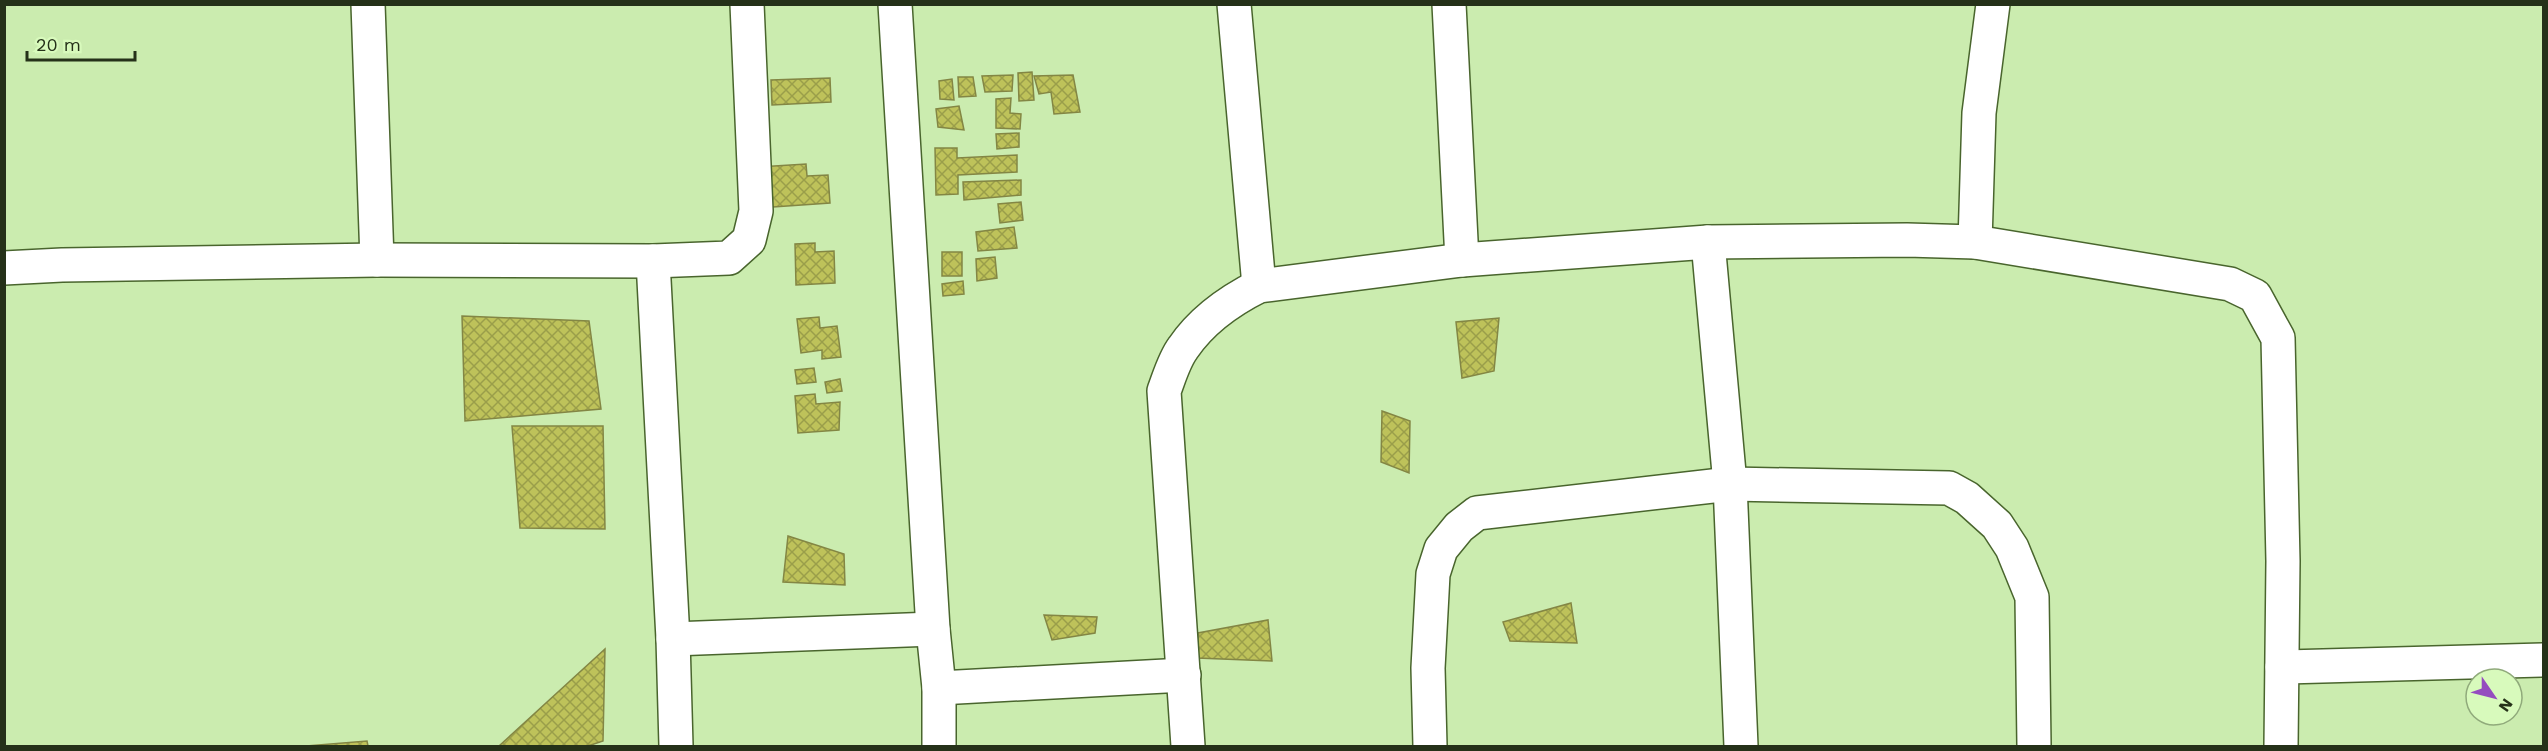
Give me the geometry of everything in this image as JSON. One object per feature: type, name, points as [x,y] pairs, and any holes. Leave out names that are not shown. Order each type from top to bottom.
[{"type":"street","points":[[368,4],[377,260]]},
{"type":"street","points":[[4,268],[74,264],[377,260],[653,261],[729,258],[749,240],[756,211],[747,4]]},
{"type":"street","points":[[895,4],[933,629],[939,688],[939,747]]},
{"type":"street","points":[[1234,4],[1259,286]]},
{"type":"street","points":[[1449,4],[1462,260]]},
{"type":"street","points":[[1975,242],[1979,113],[1993,4]]},
{"type":"street","points":[[1708,242],[1730,484],[1742,747]]},
{"type":"street","points":[[1188,747],[1164,391],[1182,349],[1208,318],[1230,300],[1259,286],[1462,260],[1708,242],[1975,242],[2230,284],[2255,296],[2278,339],[2280,362],[2283,561],[2281,747]]},
{"type":"street","points":[[653,261],[673,639],[676,747]]},
{"type":"street","points":[[1430,747],[1428,668],[1433,574],[1441,549],[1459,527],[1477,513],[1730,484],[1949,488],[1967,498],[1997,525],[2012,548],[2032,597],[2034,747]]},
{"type":"street","points":[[673,639],[933,629]]},
{"type":"street","points":[[2282,667],[2544,660]]},
{"type":"street","points":[[939,688],[1184,675]]},
{"type":"building","points":[[1032,72],[1034,100],[1019,101],[1018,73]]},
{"type":"building","points":[[1013,75],[1012,91],[985,92],[982,76]]},
{"type":"building","points":[[1073,75],[1080,112],[1054,114],[1051,92],[1039,94],[1034,76]]},
{"type":"building","points":[[958,77],[973,77],[976,96],[959,97]]},
{"type":"building","points":[[830,78],[831,102],[772,105],[771,80]]},
{"type":"building","points":[[952,79],[954,100],[940,99],[939,81]]},
{"type":"building","points":[[1011,98],[1010,113],[1021,114],[1020,129],[996,128],[996,99]]},
{"type":"building","points":[[959,106],[964,130],[938,127],[936,109]]},
{"type":"building","points":[[1019,133],[1019,147],[997,149],[996,134]]},
{"type":"building","points":[[935,148],[957,148],[957,158],[1017,155],[1017,172],[958,175],[958,194],[936,195]]},
{"type":"building","points":[[806,164],[807,176],[828,175],[830,203],[760,208],[758,167]]},
{"type":"building","points":[[1021,180],[1021,195],[964,200],[963,182]]},
{"type":"building","points":[[1021,202],[1023,220],[1000,223],[998,204]]},
{"type":"building","points":[[1014,227],[1017,248],[978,251],[976,232]]},
{"type":"building","points":[[815,243],[815,252],[834,251],[835,283],[796,285],[795,244]]},
{"type":"building","points":[[942,252],[962,252],[962,276],[942,276]]},
{"type":"building","points":[[995,257],[997,278],[977,281],[976,259]]},
{"type":"building","points":[[963,281],[964,294],[943,296],[942,284]]},
{"type":"building","points":[[462,316],[589,321],[601,409],[465,421]]},
{"type":"building","points":[[819,317],[820,328],[837,326],[841,357],[822,359],[822,350],[801,353],[797,319]]},
{"type":"building","points":[[1499,318],[1494,371],[1462,378],[1456,322]]},
{"type":"building","points":[[814,368],[816,382],[797,384],[795,370]]},
{"type":"building","points":[[840,379],[842,391],[827,393],[825,382]]},
{"type":"building","points":[[815,394],[816,404],[840,402],[839,430],[798,433],[795,396]]},
{"type":"building","points":[[1382,411],[1410,421],[1409,473],[1381,462]]},
{"type":"building","points":[[512,426],[603,426],[605,529],[520,528]]},
{"type":"building","points":[[788,536],[844,554],[845,585],[783,582]]},
{"type":"building","points":[[1571,603],[1577,643],[1510,641],[1503,622]]},
{"type":"building","points":[[1044,615],[1097,617],[1095,633],[1052,640]]},
{"type":"building","points":[[1268,620],[1272,661],[1197,658],[1198,633]]},
{"type":"building","points":[[605,649],[603,741],[588,746],[499,746]]},
{"type":"building","points":[[367,741],[368,746],[306,746]]}]
